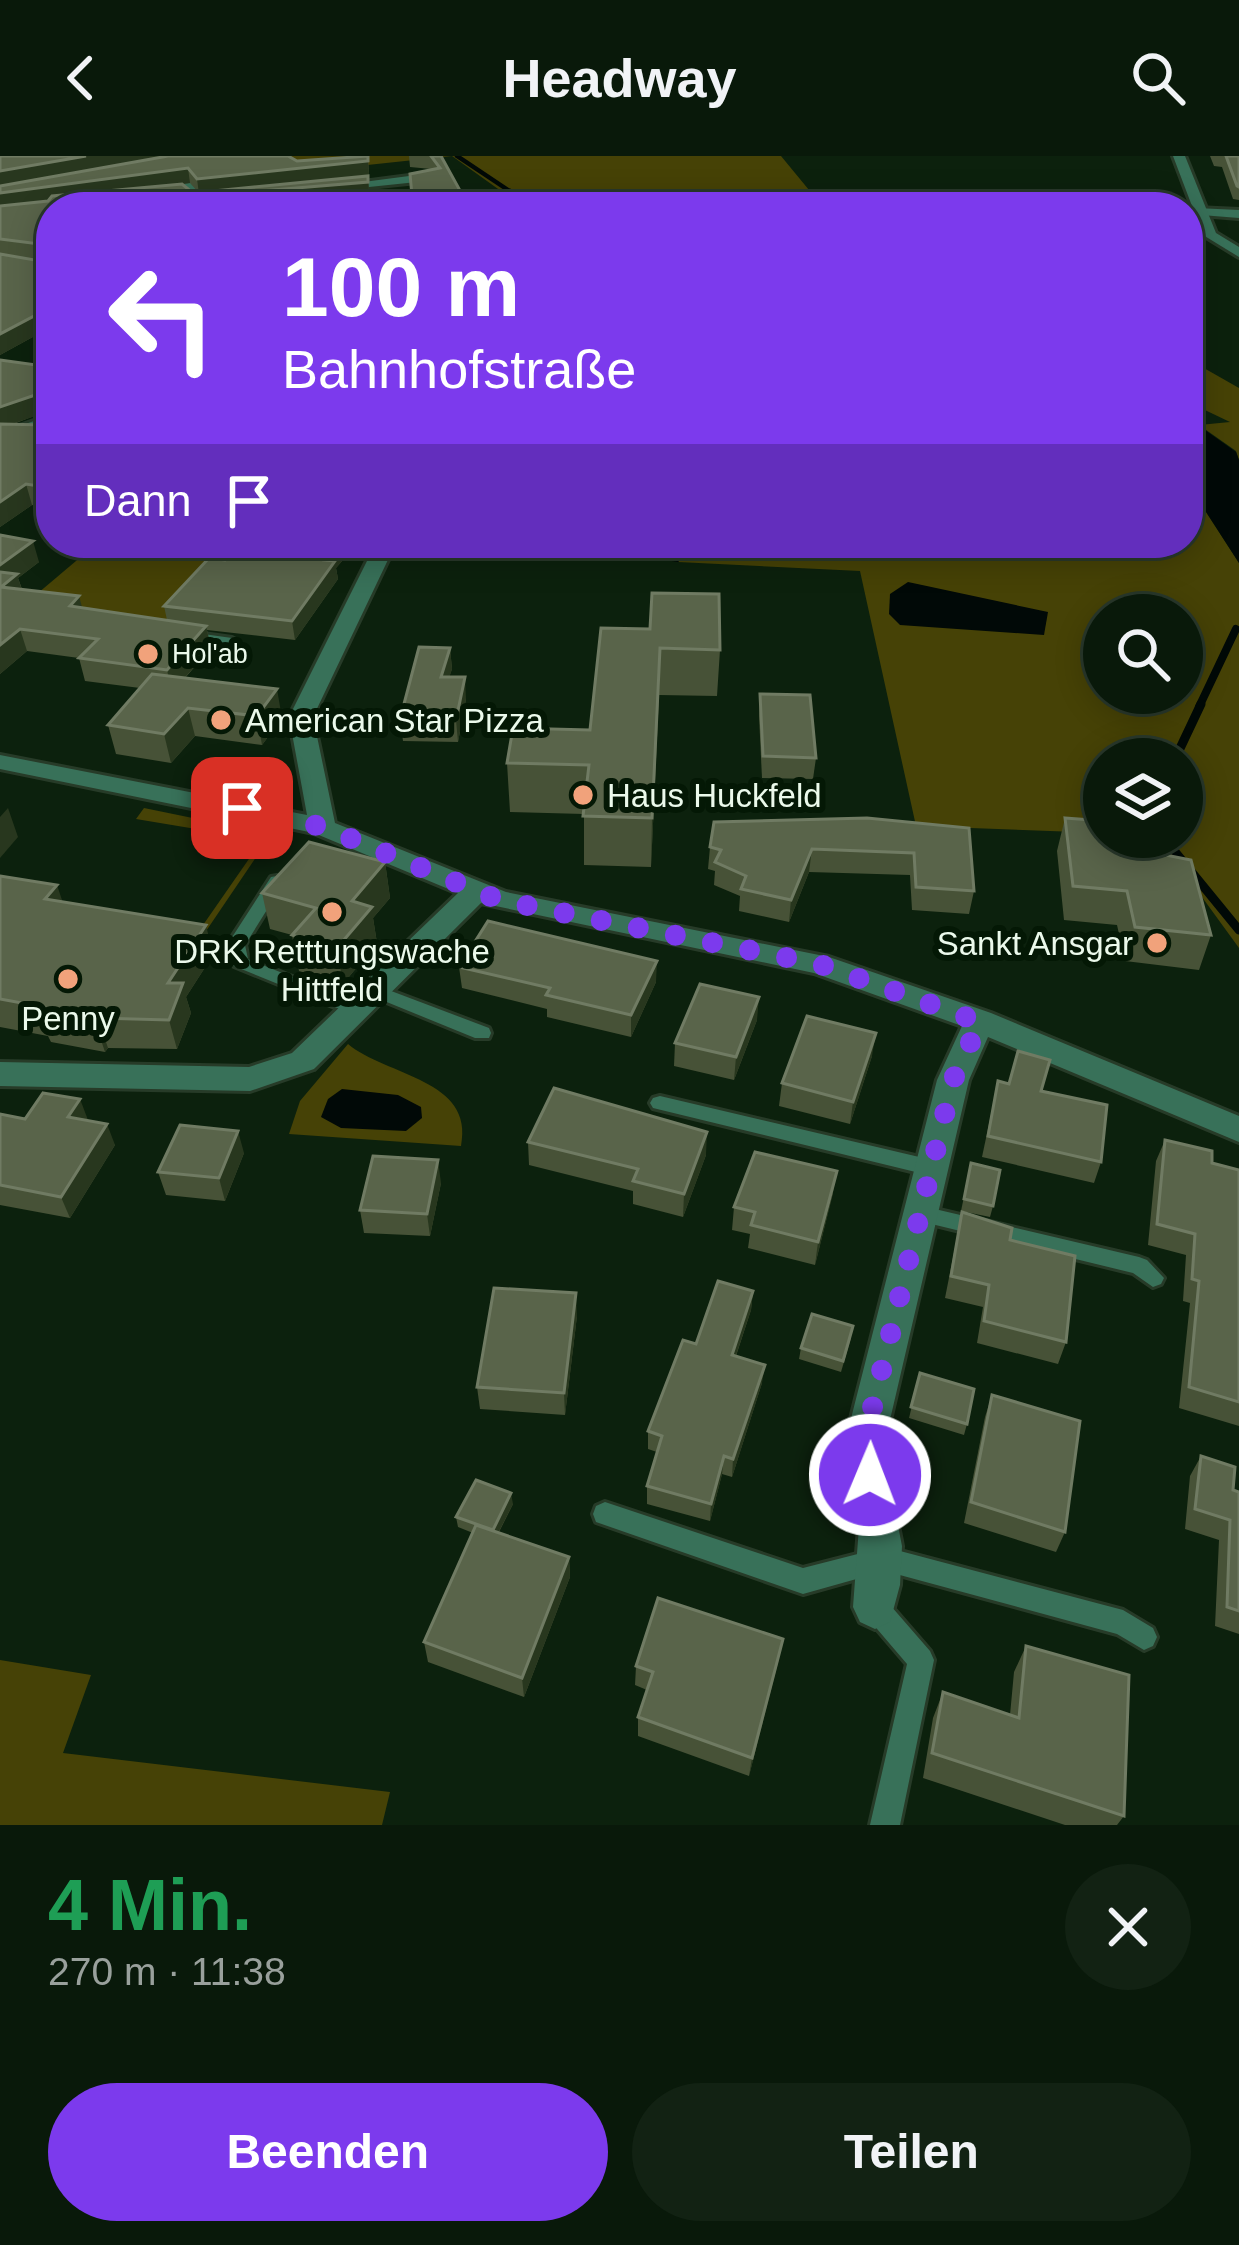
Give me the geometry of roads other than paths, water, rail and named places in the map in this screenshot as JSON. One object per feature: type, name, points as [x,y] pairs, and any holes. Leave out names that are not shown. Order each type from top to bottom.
[{"type":"street","points":[[1179,156],[1193,192]]},
{"type":"street","points":[[155,165],[176,159],[191,192]]},
{"type":"street","points":[[303,190],[432,177]]},
{"type":"street","points":[[390,181],[398,192]]},
{"type":"street","points":[[1203,212],[1239,214]]},
{"type":"street","points":[[1203,217],[1210,235],[1239,253]]},
{"type":"street","points":[[318,833],[302,717],[379,558]]},
{"type":"street","points":[[0,762],[318,833],[476,892],[548,911],[716,939],[819,964],[980,1022],[1239,1130]]},
{"type":"street","points":[[0,1074],[250,1079],[303,1061],[476,892]]},
{"type":"street","points":[[875,1607],[885,1559],[878,1500],[862,1450],[953,1080],[980,1022]]},
{"type":"lane","points":[[165,633],[232,642],[224,651]]},
{"type":"lane","points":[[290,863],[251,917],[236,954],[259,974],[482,1033]]},
{"type":"lane","points":[[660,1103],[932,1168]]},
{"type":"lane","points":[[922,1214],[1139,1266],[1153,1278]]},
{"type":"lane","points":[[605,1514],[803,1581],[885,1559],[1123,1623],[1144,1637]]},
{"type":"lane","points":[[875,1607],[921,1660],[885,1825]]},
{"type":"waterway","points":[[457,156],[513,192]]},
{"type":"waterway","points":[[1203,699],[1236,629]]},
{"type":"waterway","points":[[1185,738],[1196,714]]},
{"type":"waterway","points":[[1180,858],[1239,930]]},
{"type":"place","name":"Hol'ab","points":[[148,654]]},
{"type":"place","name":"American Star Pizza","points":[[221,720]]},
{"type":"place","name":"Haus Huckfeld","points":[[583,795]]},
{"type":"place","name":"DRK Retttungswache Hittfeld","points":[[332,912]]},
{"type":"place","name":"Sankt Ansgar","points":[[1157,943]]},
{"type":"place","name":"Penny","points":[[68,979]]}]
